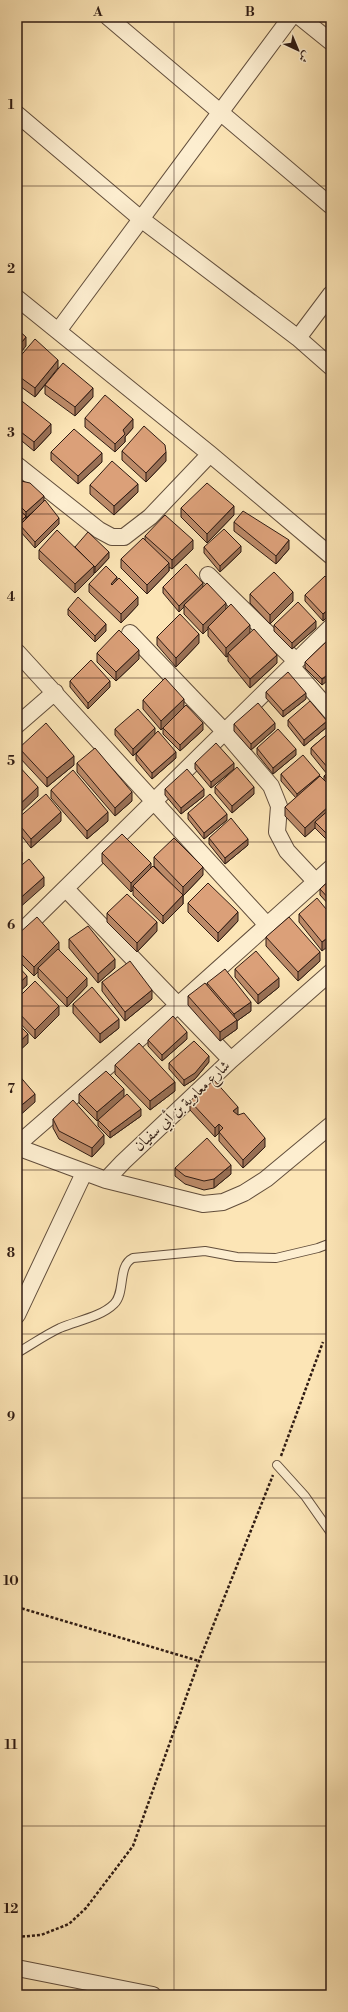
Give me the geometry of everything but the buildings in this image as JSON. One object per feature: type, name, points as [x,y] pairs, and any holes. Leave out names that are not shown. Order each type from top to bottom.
[{"type":"street","points":[[108,17],[331,206]]},
{"type":"street","points":[[58,331],[290,17]]},
{"type":"street","points":[[300,17],[331,42]]},
{"type":"street","points":[[17,114],[141,219],[298,338],[331,367]]},
{"type":"street","points":[[298,338],[331,294]]},
{"type":"street","points":[[17,298],[210,454],[331,556]]},
{"type":"street","points":[[20,472],[99,530],[112,537],[124,537],[150,517],[210,454]]},
{"type":"street","points":[[208,575],[293,664],[331,712]]},
{"type":"street","points":[[17,936],[331,627]]},
{"type":"street","points":[[130,633],[224,731],[271,786],[279,806],[276,824],[277,832],[287,851],[316,882]]},
{"type":"street","points":[[17,652],[267,924]]},
{"type":"street","points":[[17,726],[55,692]]},
{"type":"street","points":[[331,868],[177,1006],[17,1146],[84,1173],[106,1180],[203,1204],[223,1202],[244,1193],[266,1178],[331,1125]]},
{"type":"street","points":[[66,889],[177,1006],[231,1060]]},
{"type":"street","name":"شارع معاوية بن أبي سفيان","points":[[106,1180],[123,1162],[231,1060],[331,972]]},
{"type":"street","points":[[17,1315],[84,1173]]},
{"type":"street","points":[[17,1968],[153,1995]]},
{"type":"lane","points":[[17,1353],[58,1329],[104,1311],[114,1304],[119,1294],[125,1266],[128,1260],[133,1258],[205,1252],[237,1257],[276,1258],[318,1248],[331,1243]]},
{"type":"lane","points":[[277,1465],[305,1496],[331,1533]]},
{"type":"path","points":[[17,1937],[41,1935],[69,1924],[86,1908],[133,1846],[199,1661],[277,1465],[323,1342]]},
{"type":"path","points":[[17,1607],[199,1661]]}]
